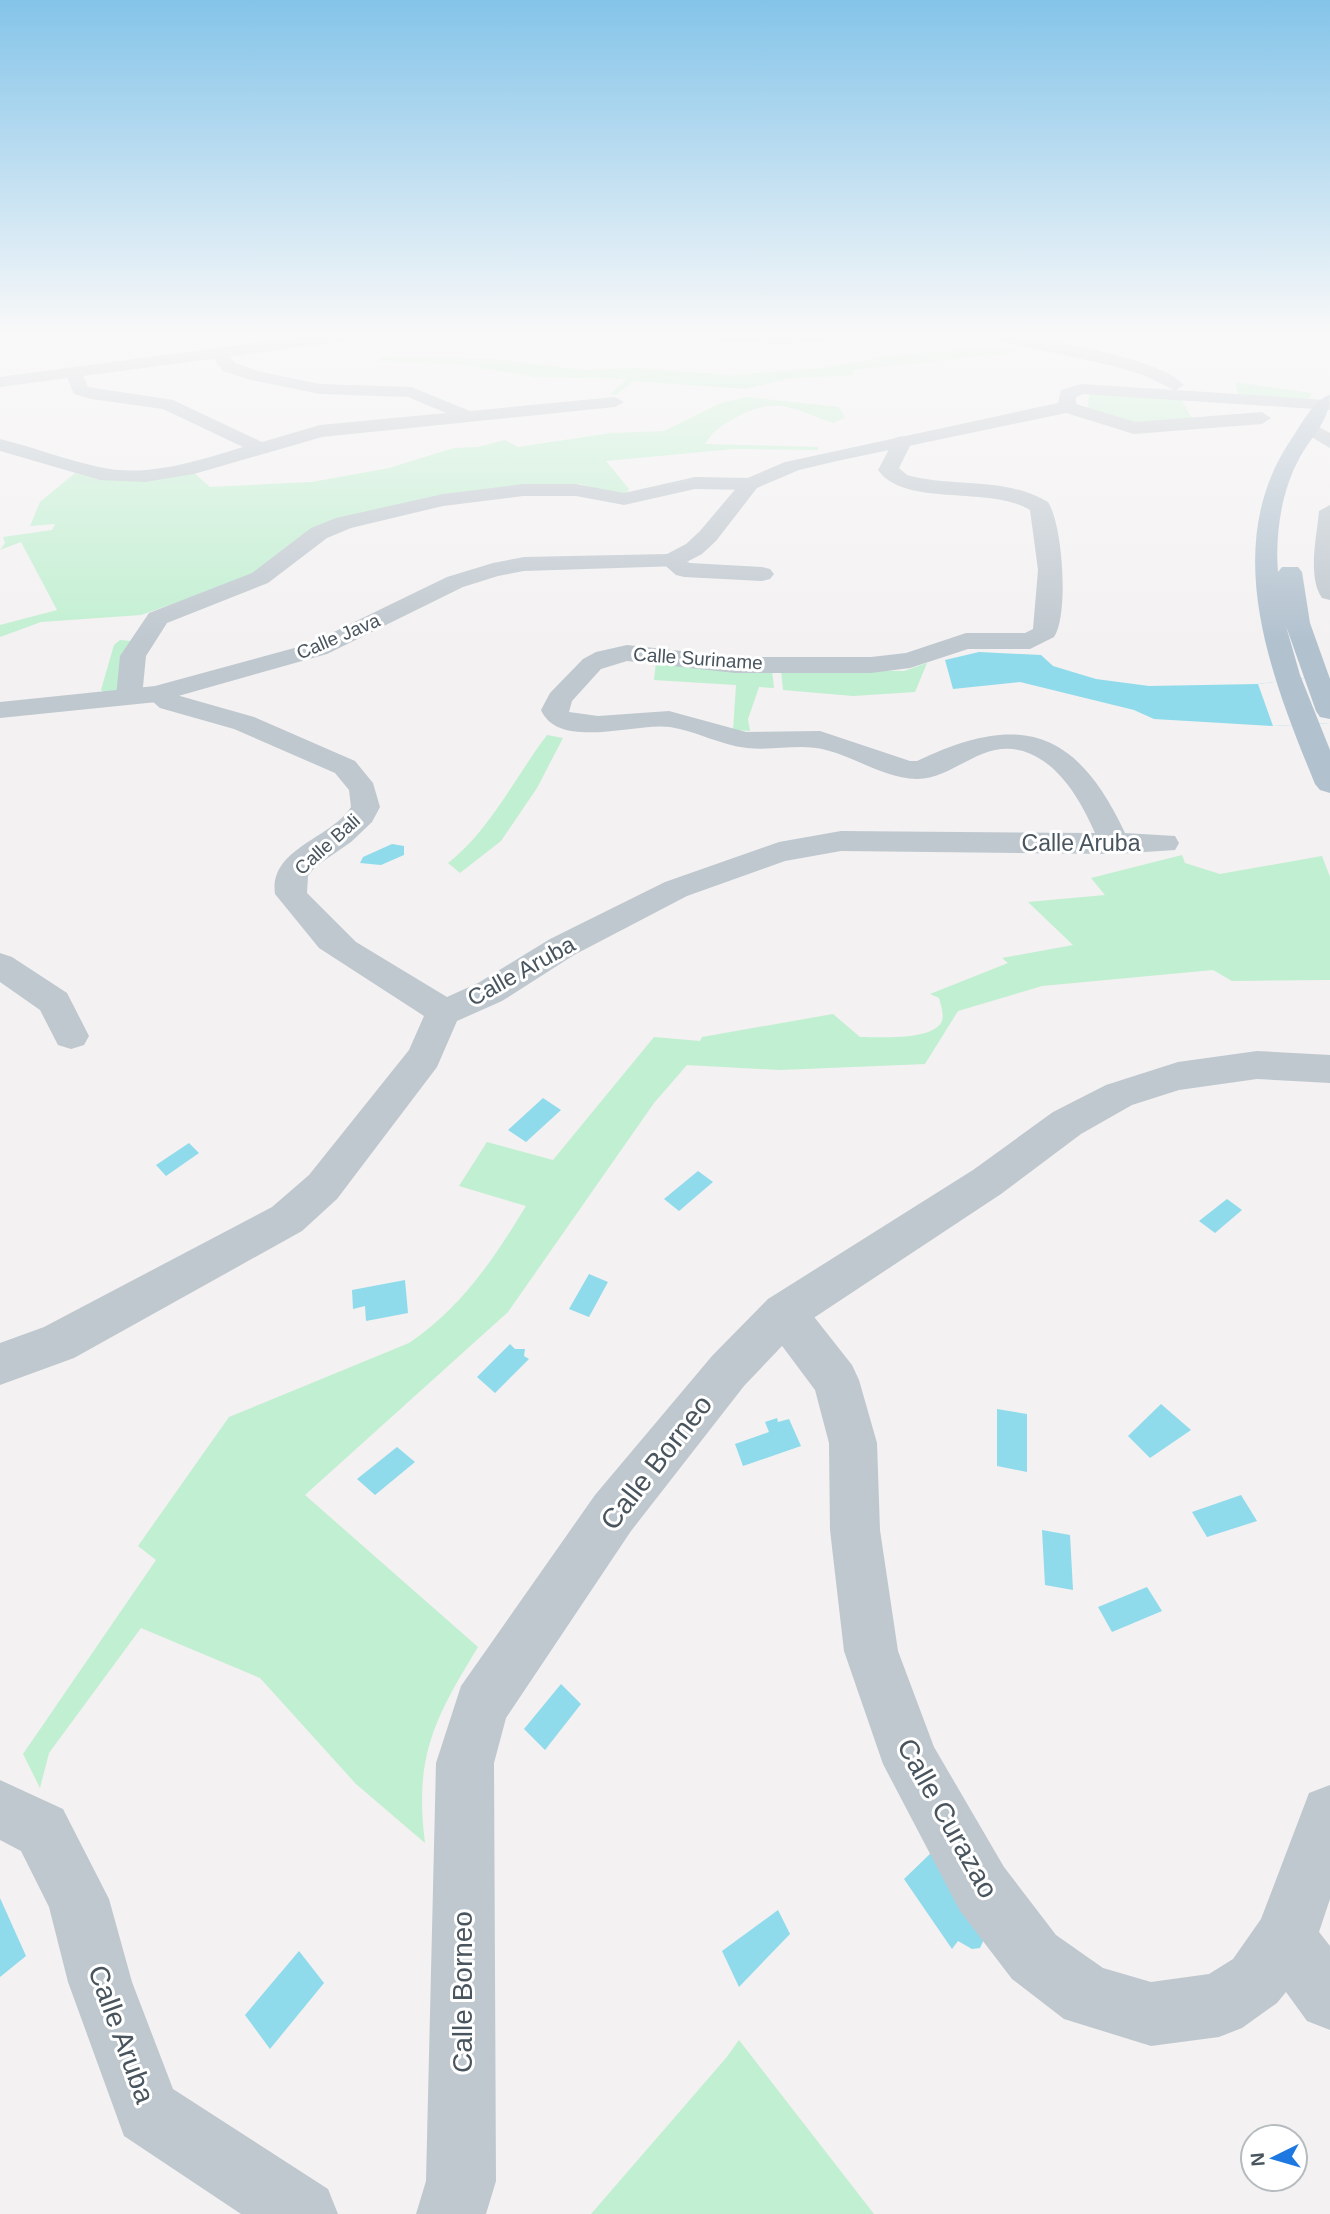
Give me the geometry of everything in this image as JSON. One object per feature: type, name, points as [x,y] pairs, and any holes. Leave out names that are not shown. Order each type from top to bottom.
[{"type":"main road","points":[[1297,499],[1299,488],[1323,437]]},
{"type":"main road","points":[[1323,437],[1278,484],[1268,528],[1265,579],[1275,639],[1287,680],[1330,784]]},
{"type":"main road","points":[[1292,547],[1290,583],[1315,676],[1330,710]]},
{"type":"street","points":[[237,437],[257,447]]},
{"type":"street","points":[[0,445],[100,474],[145,476],[187,470],[293,437]]},
{"type":"street","points":[[143,695],[133,656],[158,618],[260,578],[319,533],[344,523],[484,493],[576,490],[624,499],[695,483],[750,484],[792,466],[924,437]]},
{"type":"street","name":"Calle Suriname","points":[[902,442],[888,470],[892,475],[923,484],[1008,492],[1024,496],[1040,507],[1049,538],[1052,578],[1045,632],[1040,638],[1030,641],[965,640],[910,660],[871,665],[735,664],[627,653],[605,657],[592,664],[559,699],[555,710],[558,717],[573,724],[644,717],[667,718],[729,738],[751,740],[801,737],[832,742],[897,769],[911,771],[922,770],[988,743],[1024,743],[1053,752],[1064,761],[1104,820],[1115,844]]},
{"type":"street","points":[[671,561],[694,549],[708,536],[750,484]]},
{"type":"street","points":[[1330,511],[1326,575],[1330,593]]},
{"type":"street","name":"Calle Java","points":[[0,710],[143,695],[318,649],[455,582],[493,570],[536,564],[671,561],[684,570],[762,575]]},
{"type":"street","name":"Calle Bali","points":[[143,695],[243,723],[345,767],[356,778],[365,789],[365,803],[360,820],[297,866],[289,879],[290,893],[332,941],[429,999],[443,1013]]},
{"type":"street","name":"Calle Aruba","points":[[0,1364],[58,1343],[287,1219],[323,1187],[424,1057],[443,1013],[490,992],[562,947],[676,889],[779,852],[841,841],[1164,843]]},
{"type":"street","points":[[0,965],[54,1002],[71,1036]]},
{"type":"street","name":"Calle Borneo","points":[[452,2214],[461,2181],[465,1763],[481,1706],[613,1513],[728,1371],[784,1313],[988,1182],[1067,1123],[1119,1095],[1178,1076],[1257,1065],[1330,1069]]},
{"type":"street","name":"Calle Curazao","points":[[784,1313],[836,1380],[853,1443],[855,1530],[871,1651],[912,1765],[982,1889],[1034,1956],[1087,1996],[1151,2014],[1219,2005],[1255,1981],[1285,1938],[1330,1814]]},
{"type":"street","name":"Calle Aruba","points":[[0,1809],[42,1830],[78,1899],[100,1982],[148,2112],[303,2214]]},
{"type":"street","points":[[1285,1938],[1330,1998]]},
{"type":"green space","points":[[582,437],[710,437],[705,444],[818,447],[818,450],[734,449],[606,461],[629,489],[625,496],[580,484],[546,484],[342,519],[257,574],[141,615],[41,622],[0,637],[0,625],[57,610],[21,542],[0,550],[5,543],[3,537],[52,530],[55,524],[30,526],[40,502],[75,473],[94,477],[193,472],[210,487],[312,482],[389,468],[454,448],[478,447],[505,440],[518,447]]},
{"type":"green space","points":[[120,640],[131,641],[118,691],[104,692],[101,690],[114,645]]},
{"type":"green space","points":[[656,661],[772,670],[774,688],[759,687],[748,719],[750,731],[733,730],[736,685],[654,680]]},
{"type":"green space","points":[[927,663],[915,692],[853,696],[783,690],[781,670],[904,671]]},
{"type":"green space","points":[[547,735],[563,738],[537,788],[501,841],[460,873],[448,863],[489,820]]},
{"type":"green space","points":[[1182,855],[1185,863],[1220,874],[1322,856],[1330,877],[1330,980],[1232,981],[1213,970],[1042,986],[958,1011],[925,1064],[780,1070],[687,1065],[654,1103],[508,1312],[305,1495],[478,1647],[439,1718],[425,1762],[422,1813],[425,1843],[356,1784],[260,1678],[141,1628],[49,1753],[40,1788],[23,1754],[156,1560],[138,1546],[229,1417],[409,1343],[445,1314],[475,1281],[502,1245],[526,1206],[459,1186],[487,1142],[553,1160],[654,1037],[700,1041],[702,1037],[833,1014],[860,1037],[892,1037],[928,1032],[937,1027],[943,1015],[939,998],[930,994],[1008,963],[1002,958],[1073,945],[1028,902],[1105,895],[1091,878]]},
{"type":"green space","points":[[739,2040],[874,2214],[591,2214],[726,2058]]},
{"type":"water","points":[[979,652],[1041,655],[1053,666],[1096,679],[1149,686],[1258,684],[1330,675],[1330,723],[1273,726],[1154,719],[1134,710],[1020,682],[953,689],[945,660]]},
{"type":"water","points":[[392,844],[404,846],[404,855],[381,865],[360,863],[363,857]]},
{"type":"water","points":[[543,1098],[561,1110],[526,1142],[508,1130]]},
{"type":"water","points":[[189,1143],[199,1153],[166,1176],[156,1165]]},
{"type":"water","points":[[698,1171],[713,1182],[679,1211],[664,1199]]},
{"type":"water","points":[[1227,1199],[1242,1210],[1215,1233],[1199,1221]]},
{"type":"water","points":[[589,1274],[608,1282],[589,1317],[569,1309]]},
{"type":"water","points":[[405,1280],[408,1313],[366,1321],[365,1306],[353,1309],[352,1290]]},
{"type":"water","points":[[510,1344],[515,1349],[525,1349],[524,1356],[529,1359],[495,1393],[477,1377]]},
{"type":"water","points":[[1161,1404],[1191,1430],[1150,1458],[1128,1436]]},
{"type":"water","points":[[997,1409],[1027,1414],[1027,1472],[997,1466]]},
{"type":"water","points":[[777,1418],[778,1422],[789,1419],[801,1446],[743,1466],[735,1444],[769,1432],[765,1422]]},
{"type":"water","points":[[397,1447],[415,1462],[375,1495],[357,1479]]},
{"type":"water","points":[[1241,1495],[1257,1521],[1207,1537],[1192,1512]]},
{"type":"water","points":[[1042,1530],[1070,1535],[1073,1590],[1045,1585]]},
{"type":"water","points":[[1147,1587],[1162,1611],[1112,1632],[1098,1607]]},
{"type":"water","points":[[561,1684],[581,1704],[545,1750],[524,1729]]},
{"type":"water","points":[[932,1852],[985,1937],[980,1948],[972,1949],[958,1941],[952,1949],[904,1879]]},
{"type":"water","points":[[0,1898],[26,1956],[0,1977]]},
{"type":"water","points":[[778,1910],[790,1934],[739,1987],[722,1951]]},
{"type":"water","points":[[299,1951],[324,1983],[270,2049],[245,2015]]},
{"type":"pier","points":[[1330,675],[1330,723],[1273,726],[1258,684]]}]
